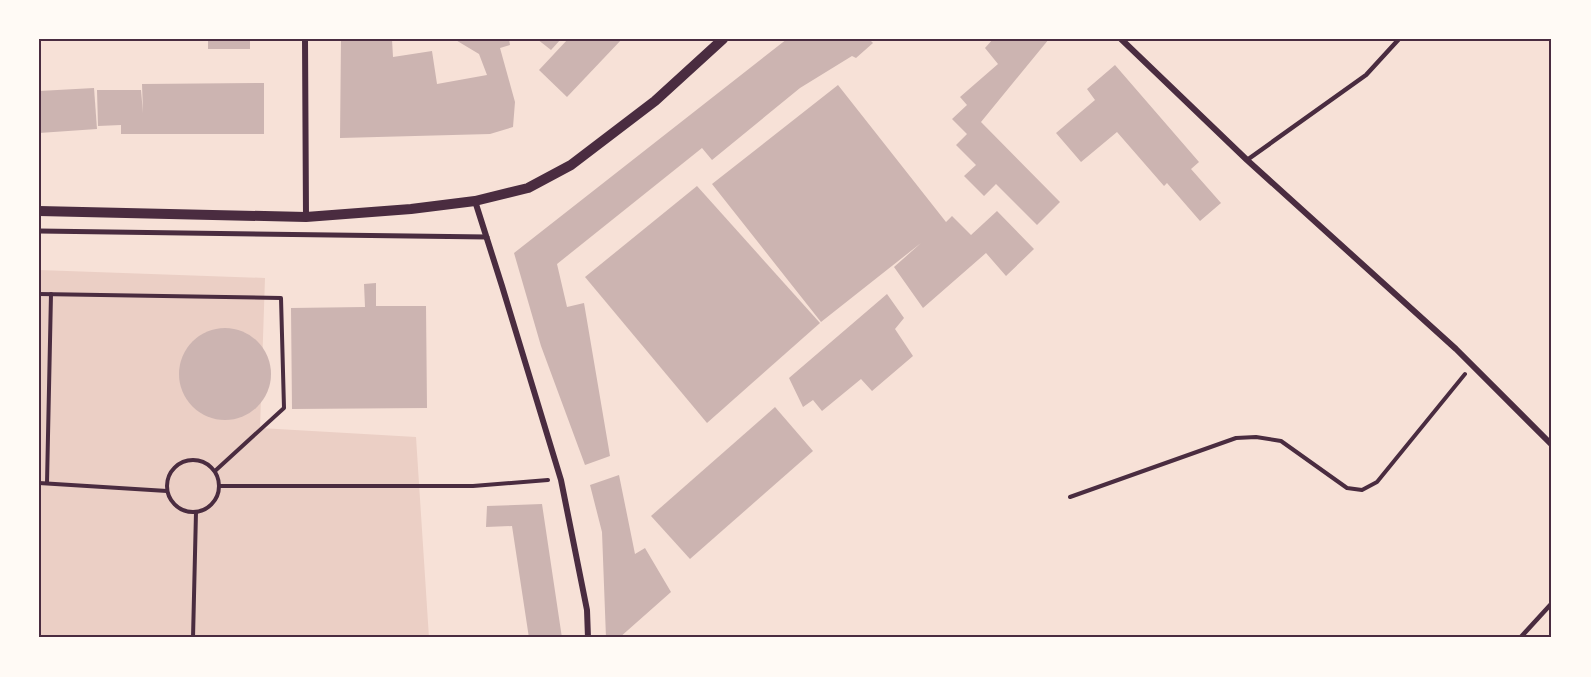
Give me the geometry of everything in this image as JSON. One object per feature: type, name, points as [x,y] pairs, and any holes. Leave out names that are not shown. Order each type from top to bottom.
[{"type":"street","points":[[305,39],[306,217]]},
{"type":"street","points":[[39,211],[306,217],[411,209],[475,201],[528,188],[571,165],[655,101],[723,39]]},
{"type":"street","points":[[1121,39],[1247,160],[1473,364],[1552,445]]},
{"type":"street","points":[[475,201],[561,480],[587,610],[588,638]]},
{"type":"street","points":[[39,231],[487,237]]},
{"type":"lane","points":[[1247,160],[1366,75],[1399,39]]},
{"type":"lane","points":[[1520,638],[1552,603]]},
{"type":"path","points":[[39,294],[281,298],[284,408],[215,471]]},
{"type":"path","points":[[47,483],[51,294]]},
{"type":"path","points":[[1070,497],[1236,438],[1281,441],[1347,488],[1362,490],[1377,482],[1473,364]]},
{"type":"path","points":[[194,460],[202,462],[215,471],[220,486],[216,500],[204,511],[181,510],[174,505],[167,491],[167,483],[173,469],[179,464],[194,460]]},
{"type":"path","points":[[220,486],[473,486],[561,480]]},
{"type":"path","points":[[39,483],[167,491]]},
{"type":"path","points":[[193,638],[196,512]]},
{"type":"shaded area","points":[[39,270],[265,278],[260,428],[416,437],[429,638],[39,638]]},
{"type":"building","points":[[208,39],[250,39],[250,49],[208,49]]},
{"type":"building","points":[[341,39],[392,39],[393,57],[432,51],[437,84],[487,75],[479,54],[454,39],[509,39],[510,45],[500,48],[515,102],[513,127],[490,134],[340,138]]},
{"type":"building","points":[[537,39],[561,39],[551,50]]},
{"type":"building","points":[[568,39],[622,39],[567,97],[539,70]]},
{"type":"building","points":[[787,39],[869,39],[873,43],[856,58],[852,56],[800,88],[712,160],[702,148],[557,264],[567,307],[584,303],[610,456],[585,465],[541,346],[514,253]]},
{"type":"building","points":[[993,39],[1049,39],[981,122],[1060,202],[1037,225],[996,184],[984,196],[964,176],[976,165],[956,145],[967,134],[952,119],[967,105],[960,97],[998,64],[985,48]]},
{"type":"building","points":[[1115,65],[1199,162],[1191,169],[1221,203],[1200,221],[1167,183],[1164,186],[1117,132],[1081,162],[1056,133],[1095,100],[1087,89]]},
{"type":"building","points":[[264,83],[264,134],[121,134],[121,125],[98,126],[97,90],[141,90],[143,113],[142,84]]},
{"type":"building","points":[[838,85],[946,222],[952,216],[971,235],[997,211],[1034,249],[1006,276],[986,253],[923,308],[894,267],[921,243],[821,322],[712,184]]},
{"type":"building","points":[[94,88],[97,129],[39,133],[39,91]]},
{"type":"building","points":[[697,186],[820,323],[707,423],[585,277]]},
{"type":"building","points":[[376,283],[376,306],[426,306],[427,408],[292,409],[291,308],[365,307],[364,284]]},
{"type":"building","points":[[887,294],[904,318],[895,329],[913,356],[872,391],[861,379],[822,411],[813,400],[803,407],[789,378]]},
{"type":"building","points":[[225,328],[251,336],[263,348],[271,374],[263,400],[251,412],[225,420],[199,412],[187,400],[179,374],[187,348],[199,336]]},
{"type":"building","points":[[775,407],[813,451],[690,559],[651,516]]},
{"type":"building","points":[[619,475],[635,554],[645,548],[671,592],[619,638],[606,638],[602,532],[590,485]]},
{"type":"building","points":[[542,504],[562,638],[529,638],[512,526],[486,527],[487,506]]}]
